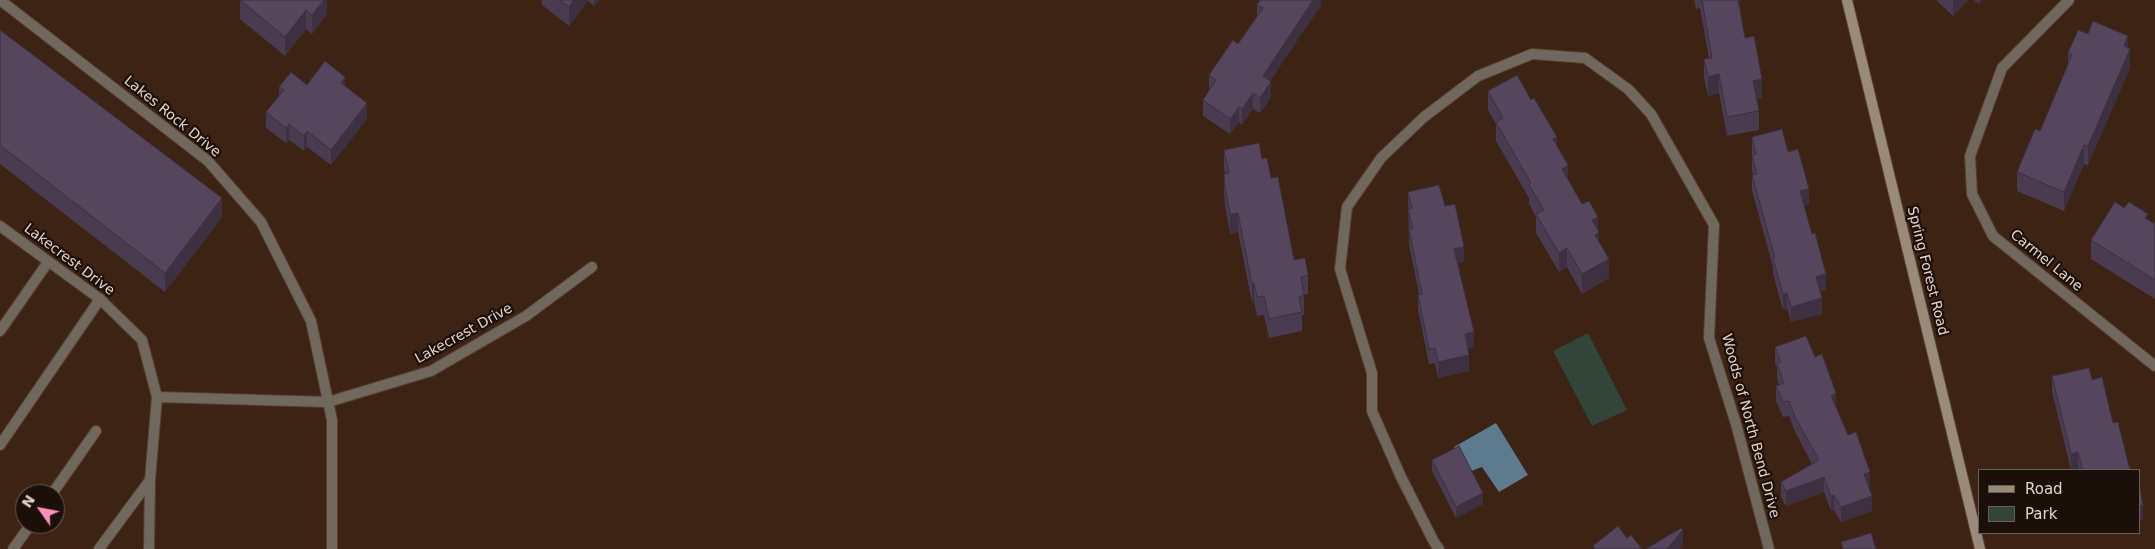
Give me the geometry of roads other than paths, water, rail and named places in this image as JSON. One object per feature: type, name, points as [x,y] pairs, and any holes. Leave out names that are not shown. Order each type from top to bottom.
[{"type":"main road","name":"Spring Forest Road","points":[[1847,0],[1980,549]]},
{"type":"street","name":"Lakes Rock Drive","points":[[0,0],[208,161],[261,222],[311,321],[332,420],[332,549]]},
{"type":"street","name":"Carmel Lane","points":[[2069,0],[2002,68],[1970,156],[1972,194],[1993,236],[2155,366]]},
{"type":"street","name":"Woods of North Bend Drive","points":[[1439,549],[1401,477],[1372,411],[1372,373],[1340,269],[1347,207],[1381,158],[1424,117],[1478,76],[1532,54],[1585,58],[1628,89],[1651,114],[1714,225],[1709,338],[1736,424],[1769,549]]},
{"type":"street","name":"Lakecrest Drive","points":[[0,226],[100,299],[142,340],[156,397],[150,480],[149,549]]},
{"type":"street","points":[[0,331],[48,262]]},
{"type":"street","name":"Lakecrest Drive","points":[[156,397],[328,402],[431,371],[526,316],[592,267]]},
{"type":"street","points":[[0,445],[100,299]]},
{"type":"street","points":[[59,484],[96,430]]},
{"type":"street","points":[[99,549],[150,480]]},
{"type":"street","points":[[13,549],[24,534]]},
{"type":"water","points":[[1496,423],[1528,475],[1499,492],[1482,467],[1466,473],[1454,447]]}]
